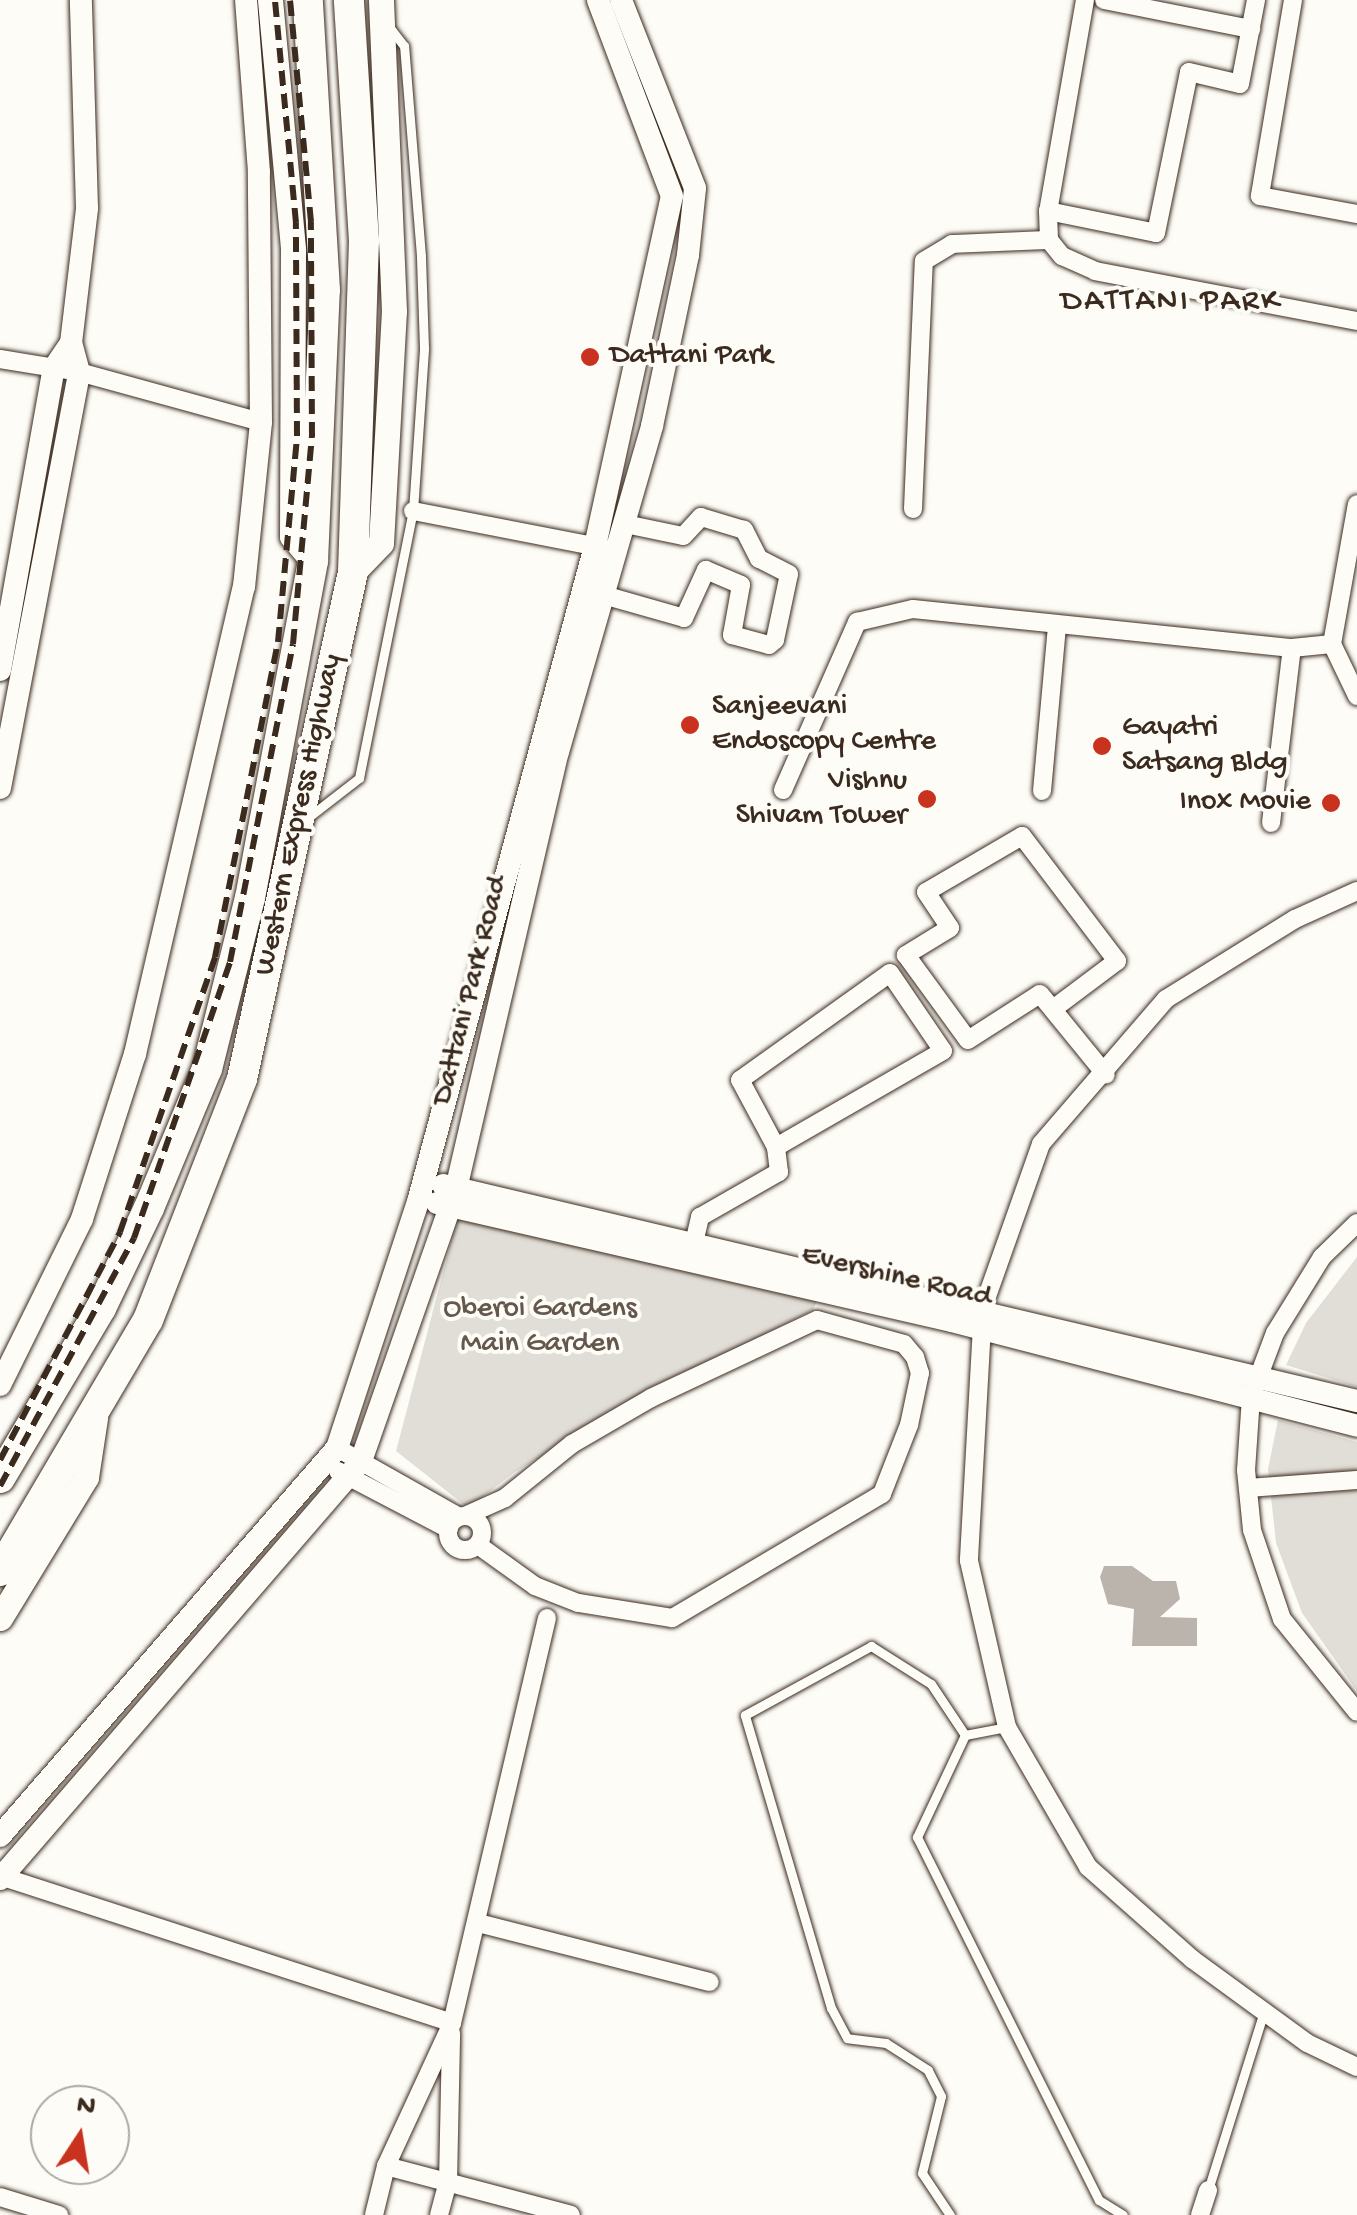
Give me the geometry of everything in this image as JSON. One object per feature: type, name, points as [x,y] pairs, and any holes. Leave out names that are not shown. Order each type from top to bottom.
[{"type":"highway","name":"Western Express Highway","points":[[0,1478],[100,1308],[206,1070],[250,898],[313,561],[326,290],[308,0]]},
{"type":"highway","name":"Western Express Highway","points":[[0,1571],[95,1418],[148,1320],[242,1079],[353,572],[364,240],[349,0]]},
{"type":"main road","points":[[270,0],[294,250],[292,536],[313,561]]},
{"type":"main road","points":[[353,572],[381,543],[394,311],[382,9]]},
{"type":"main road","points":[[0,1618],[86,1477],[95,1418]]},
{"type":"street","points":[[0,788],[79,372],[70,343],[87,208],[80,0]]},
{"type":"street","points":[[0,1385],[82,1219],[136,1054],[244,587],[261,422],[259,172],[246,0]]},
{"type":"street","points":[[598,0],[672,198],[695,190]]},
{"type":"street","name":"Dattani Park Road","points":[[0,1836],[329,1456],[422,1188],[465,1013],[506,876],[607,548],[625,524],[652,426],[679,297],[695,190],[621,0]]},
{"type":"street","points":[[1085,0],[1048,211],[1048,240],[1062,256],[1095,271],[1357,321]]},
{"type":"street","points":[[1104,0],[1251,29]]},
{"type":"street","points":[[1048,211],[1156,232],[1189,72],[1240,84],[1256,0]]},
{"type":"street","points":[[1293,0],[1260,196],[1357,214]]},
{"type":"street","name":"Dattani Park Road","points":[[1,1877],[356,1469],[452,1198],[530,882],[548,749],[607,596],[607,548],[622,421],[672,198]]},
{"type":"street","points":[[913,508],[924,261],[952,244],[1048,240]]},
{"type":"street","points":[[651,292],[679,297]]},
{"type":"street","points":[[0,670],[5,622],[54,368],[70,343]]},
{"type":"street","points":[[638,348],[667,354]]},
{"type":"street","points":[[0,359],[79,372],[261,422]]},
{"type":"street","points":[[622,421],[652,426]]},
{"type":"street","points":[[1357,504],[1332,644],[1357,696]]},
{"type":"street","points":[[414,511],[607,548]]},
{"type":"street","points":[[607,596],[684,618],[706,570],[741,585],[732,635],[769,645],[774,640],[789,574],[759,559],[744,530],[702,517],[682,536],[625,524]]},
{"type":"street","points":[[784,790],[857,622],[913,609],[1292,648],[1332,644]]},
{"type":"street","points":[[1042,791],[1057,626]]},
{"type":"street","points":[[1271,824],[1292,648]]},
{"type":"street","points":[[1053,1009],[1116,961],[1022,836],[926,892],[950,928],[906,955],[968,1040],[1040,994],[1106,1075]]},
{"type":"street","points":[[506,876],[530,882]]},
{"type":"street","points":[[1357,891],[1296,919],[1166,999],[1106,1075],[1042,1144],[982,1318],[968,1561],[1006,1727],[1088,1867],[1264,2011],[1357,2068]]},
{"type":"street","points":[[694,1243],[700,1217],[779,1172],[776,1147],[740,1080],[890,973],[943,1051],[776,1147]]},
{"type":"street","points":[[465,1013],[493,1020]]},
{"type":"street","name":"Evershine Road","points":[[422,1188],[1254,1385],[1357,1400]]},
{"type":"street","name":"Evershine Road","points":[[452,1198],[694,1243],[827,1283]]},
{"type":"street","points":[[1357,1222],[1322,1257],[1254,1385],[1248,1488],[1252,1530],[1282,1619],[1357,1712]]},
{"type":"street","points":[[817,1320],[827,1283]]},
{"type":"street","points":[[817,1320],[904,1344],[915,1357],[920,1373],[909,1425],[882,1494],[672,1618],[578,1602],[535,1586],[478,1545],[456,1548],[458,1520],[505,1498],[572,1444],[651,1398],[817,1320]]},
{"type":"street","name":"Evershine Road","points":[[1254,1385],[1357,1426]]},
{"type":"street","points":[[329,1456],[482,1528],[478,1545]]},
{"type":"street","points":[[1248,1488],[1357,1480]]},
{"type":"street","points":[[248,1548],[272,1566]]},
{"type":"street","points":[[374,2215],[386,2166],[452,2023],[547,1618]]},
{"type":"street","points":[[184,1622],[207,1640]]},
{"type":"street","points":[[1,1877],[452,2023]]},
{"type":"street","points":[[478,1923],[710,1982]]},
{"type":"street","points":[[439,2215],[448,2182],[452,2023]]},
{"type":"street","points":[[386,2166],[571,2215]]},
{"type":"street","points":[[1200,2215],[1208,2190]]},
{"type":"street","points":[[0,2197],[59,2215]]},
{"type":"lane","points":[[298,824],[360,778],[414,511],[424,348],[421,256],[404,46],[382,9]]},
{"type":"lane","points":[[950,2215],[922,2173],[941,2096],[928,2070],[886,2044],[847,2038],[830,2008],[745,1715],[872,1646],[930,1684],[965,1735]]},
{"type":"lane","points":[[965,1735],[1006,1727]]},
{"type":"lane","points":[[965,1735],[917,1837],[1099,2200],[1124,2215]]},
{"type":"lane","points":[[1208,2190],[1264,2011]]},
{"type":"green space","name":"Oberoi Gardens Main Garden","points":[[463,1197],[828,1276],[813,1310],[656,1388],[515,1472],[468,1508],[396,1451]]},
{"type":"green space","points":[[1357,1257],[1357,1387],[1286,1365],[1306,1323]]},
{"type":"green space","points":[[1278,1420],[1357,1442],[1357,1691],[1302,1613],[1276,1543],[1268,1469]]},
{"type":"shaded area","points":[[1104,1566],[1132,1566],[1153,1581],[1176,1581],[1180,1599],[1160,1617],[1197,1618],[1197,1646],[1132,1646],[1134,1609],[1108,1604],[1100,1577]]},
{"type":"railway","points":[[0,1460],[120,1232],[215,957],[278,642],[297,436],[296,223],[275,0]]},
{"type":"railway","points":[[0,1486],[134,1238],[230,962],[293,644],[312,437],[311,222],[290,0]]},
{"type":"place","name":"Dattani Park","points":[[590,357]]},
{"type":"place","name":"Sanjeevani Endoscopy Centre","points":[[690,725]]},
{"type":"place","name":"Gayatri Satsang Bldg","points":[[1102,746]]},
{"type":"place","name":"Vishnu Shivam Tower","points":[[927,799]]},
{"type":"place","name":"Inox Movie","points":[[1331,803]]},
{"type":"district","name":"DATTANI PARK","points":[[1171,302]]}]
